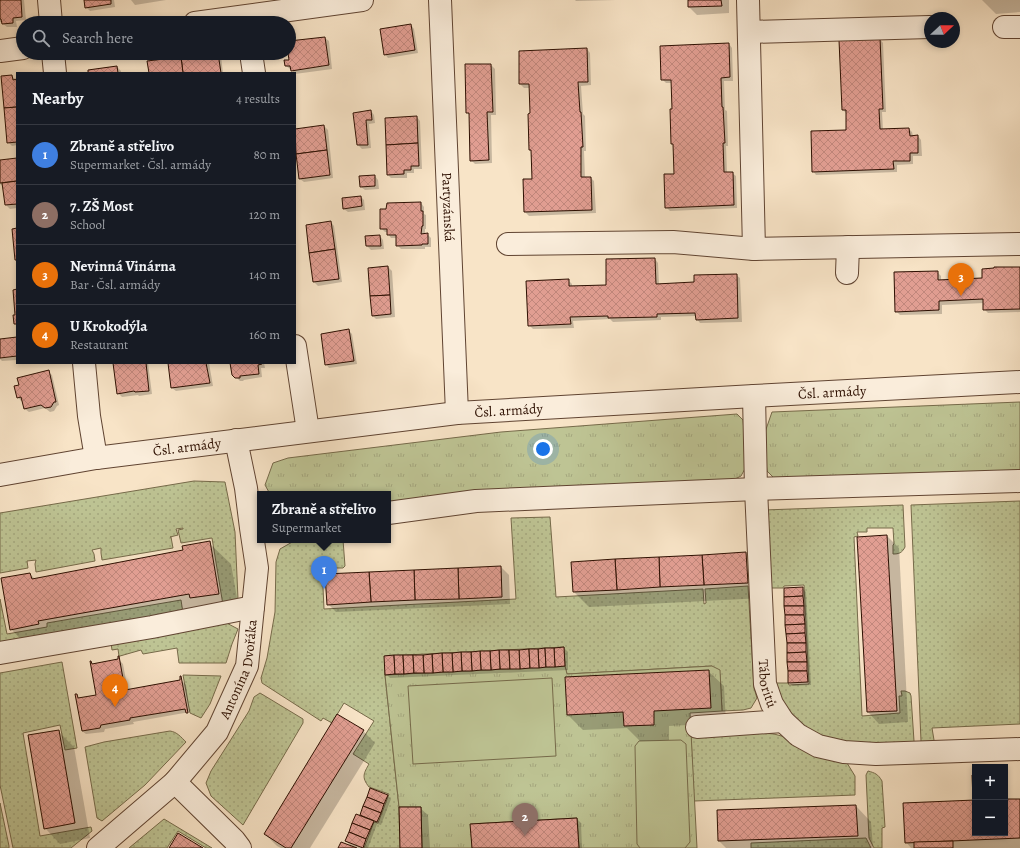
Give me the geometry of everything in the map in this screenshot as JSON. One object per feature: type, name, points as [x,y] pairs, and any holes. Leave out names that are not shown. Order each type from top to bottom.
[{"type":"street","points":[[49,0],[50,16]]},
{"type":"street","points":[[230,16],[362,0]]},
{"type":"street","name":"Partyzánská","points":[[440,0],[457,413]]},
{"type":"street","points":[[748,0],[754,249]]},
{"type":"street","points":[[749,32],[924,27]]},
{"type":"street","points":[[0,51],[16,49]]},
{"type":"street","points":[[54,60],[55,72]]},
{"type":"street","points":[[251,60],[254,72]]},
{"type":"street","points":[[508,244],[672,242],[754,249],[1020,244]]},
{"type":"street","points":[[847,273],[848,247]]},
{"type":"street","points":[[296,353],[308,431]]},
{"type":"street","points":[[84,364],[89,416],[96,458]]},
{"type":"street","name":"Čsl. armády","points":[[0,474],[96,458],[457,413],[1020,382]]},
{"type":"street","name":"Táboritů","points":[[754,396],[756,489],[765,684],[772,704],[783,721],[798,735],[818,746],[844,752],[876,754],[1020,749]]},
{"type":"street","name":"Antonína Dvořáka","points":[[98,848],[176,782],[217,732],[247,666],[257,568],[255,527],[236,440]]},
{"type":"street","points":[[391,513],[476,501],[756,489],[1020,481]]},
{"type":"street","points":[[0,653],[152,627],[253,607]]},
{"type":"street","points":[[697,727],[783,721]]},
{"type":"street","points":[[176,782],[235,845]]},
{"type":"green space","points":[[1020,402],[1020,472],[774,478],[767,471],[763,438],[772,412]]},
{"type":"green space","points":[[737,414],[743,420],[747,465],[741,476],[729,482],[391,502],[391,491],[268,491],[265,485],[273,463],[288,458],[501,432]]},
{"type":"green space","points":[[194,481],[225,482],[235,532],[238,599],[223,605],[212,538],[181,543],[178,530],[183,528],[176,529],[178,535],[170,537],[173,548],[102,560],[101,548],[92,550],[95,561],[36,572],[36,560],[27,561],[28,568],[0,573],[0,513]]},
{"type":"green space","points":[[1020,501],[1020,724],[932,728],[935,746],[925,746],[921,741],[911,505]]},
{"type":"green space","points":[[903,505],[905,547],[900,553],[893,554],[893,528],[867,528],[867,532],[857,532],[858,536],[854,537],[862,716],[900,713],[899,696],[902,696],[901,691],[910,693],[914,741],[908,747],[834,746],[786,716],[772,683],[788,683],[789,685],[809,684],[804,585],[784,586],[783,588],[764,588],[764,510]]},
{"type":"green space","points":[[550,517],[556,597],[703,589],[704,604],[706,603],[705,589],[748,586],[754,688],[757,698],[751,708],[722,711],[720,674],[712,666],[567,674],[564,647],[385,656],[385,675],[399,807],[400,848],[364,848],[374,822],[378,823],[389,794],[369,787],[364,775],[369,764],[353,754],[374,721],[344,703],[332,723],[323,718],[321,721],[262,683],[261,678],[267,658],[275,612],[276,562],[280,549],[290,543],[343,543],[345,566],[343,568],[330,568],[330,566],[322,567],[324,609],[516,599],[511,518]]},
{"type":"green space","points":[[0,599],[7,634],[47,627],[47,623],[181,600],[183,613],[0,647]]},
{"type":"green space","points":[[219,619],[238,629],[226,663],[179,663],[177,648],[143,654],[141,650],[120,656],[118,649],[112,650],[110,636]]},
{"type":"green space","points":[[62,662],[77,748],[65,750],[60,725],[23,733],[40,836],[91,827],[92,831],[71,848],[13,848],[0,785],[0,673]]},
{"type":"green space","points":[[565,666],[567,674],[712,666],[720,670],[722,711],[690,713],[697,848],[579,848],[577,818],[471,824],[472,848],[422,848],[421,807],[399,807],[385,675]]},
{"type":"green space","points":[[183,675],[221,676],[210,704],[201,718],[190,713]]},
{"type":"green space","points":[[552,678],[556,756],[413,764],[408,686]]},
{"type":"green space","points":[[260,693],[303,719],[303,723],[243,825],[211,796],[206,783],[211,771],[249,711],[254,697]]},
{"type":"green space","points":[[170,731],[177,734],[186,742],[145,785],[102,821],[97,818],[85,747],[104,742]]},
{"type":"green space","points":[[750,732],[774,734],[789,738],[847,763],[855,776],[855,795],[694,801],[691,735]]},
{"type":"green space","points":[[681,740],[686,744],[690,842],[685,848],[640,848],[637,844],[635,746],[639,741]]},
{"type":"green space","points":[[868,771],[876,774],[882,781],[885,827],[882,828],[882,848],[874,848],[869,838],[866,775]]},
{"type":"green space","points":[[0,803],[9,846],[9,848],[0,848]]},
{"type":"green space","points":[[164,819],[212,848],[206,848],[178,831],[167,848],[129,848]]},
{"type":"green space","points":[[866,838],[871,848],[751,848],[751,843]]},
{"type":"building","points":[[0,0],[21,0],[22,16],[16,16],[16,18],[13,18],[13,23],[2,24],[0,19]]},
{"type":"building","points":[[84,0],[111,0],[111,4],[85,8]]},
{"type":"building","points":[[688,0],[721,0],[722,6],[688,7]]},
{"type":"building","points":[[411,24],[415,50],[384,55],[380,29]]},
{"type":"building","points":[[325,37],[329,65],[291,71],[290,66],[285,66],[284,60],[296,60],[296,40]]},
{"type":"building","points":[[880,38],[883,109],[879,109],[880,129],[909,128],[910,136],[918,135],[918,153],[910,153],[910,161],[893,161],[894,169],[812,172],[811,131],[846,130],[846,110],[842,110],[839,40]]},
{"type":"building","points":[[729,43],[730,77],[721,78],[725,143],[723,143],[724,172],[733,172],[734,205],[665,208],[664,174],[674,174],[673,144],[671,144],[670,109],[672,109],[671,80],[661,80],[660,46]]},
{"type":"building","points":[[587,48],[588,82],[578,82],[583,147],[581,147],[581,177],[591,177],[592,210],[524,212],[523,179],[532,179],[531,150],[529,150],[528,114],[530,113],[529,84],[519,84],[519,51]]},
{"type":"building","points":[[181,60],[219,60],[221,72],[183,72]]},
{"type":"building","points":[[181,60],[183,72],[149,72],[147,61]]},
{"type":"building","points":[[465,64],[491,64],[493,112],[487,112],[489,160],[470,161],[469,113],[466,113]]},
{"type":"building","points":[[117,66],[118,72],[88,72],[88,70]]},
{"type":"building","points":[[12,75],[13,80],[16,79],[16,107],[4,108],[1,76]]},
{"type":"building","points":[[16,107],[16,142],[7,143],[4,108]]},
{"type":"building","points":[[371,110],[372,120],[366,120],[368,145],[357,145],[353,113]]},
{"type":"building","points":[[417,116],[418,143],[386,145],[385,118]]},
{"type":"building","points":[[324,125],[327,150],[296,154],[296,129]]},
{"type":"building","points":[[418,143],[419,166],[411,166],[411,170],[404,170],[404,174],[387,175],[386,145]]},
{"type":"building","points":[[327,150],[330,175],[299,179],[296,154]]},
{"type":"building","points":[[16,158],[16,181],[0,183],[0,160]]},
{"type":"building","points":[[375,175],[375,186],[360,187],[359,176]]},
{"type":"building","points":[[16,181],[16,204],[5,205],[2,183]]},
{"type":"building","points":[[361,196],[362,206],[343,209],[342,198]]},
{"type":"building","points":[[421,202],[421,211],[423,211],[423,226],[421,234],[428,233],[428,244],[396,246],[396,235],[387,235],[387,229],[380,229],[380,209],[386,209],[387,203]]},
{"type":"building","points":[[331,221],[335,249],[309,253],[306,225]]},
{"type":"building","points":[[16,228],[16,260],[15,260],[12,229]]},
{"type":"building","points":[[380,235],[381,246],[366,246],[365,236]]},
{"type":"building","points":[[335,249],[339,279],[313,282],[309,253]]},
{"type":"building","points":[[655,258],[656,284],[694,282],[694,275],[737,274],[738,318],[696,320],[695,313],[657,314],[657,317],[570,317],[571,324],[528,326],[526,281],[569,279],[569,286],[606,285],[606,259]]},
{"type":"building","points":[[388,266],[390,295],[370,296],[368,268]]},
{"type":"building","points":[[994,267],[1020,267],[1020,309],[983,310],[983,299],[939,301],[939,310],[895,312],[894,272],[938,271],[938,280],[982,278],[982,269]]},
{"type":"building","points":[[16,289],[16,324],[14,324],[13,315],[15,315],[13,290]]},
{"type":"building","points":[[390,295],[391,314],[372,316],[370,296]]},
{"type":"building","points":[[349,329],[354,361],[325,365],[321,334]]},
{"type":"building","points":[[16,337],[16,356],[0,358],[0,339]]},
{"type":"building","points":[[113,364],[146,364],[149,391],[134,391],[117,394]]},
{"type":"building","points":[[168,364],[206,364],[210,383],[171,388]]},
{"type":"building","points":[[230,364],[262,364],[258,365],[259,374],[240,376],[240,378],[235,378],[232,375]]},
{"type":"building","points":[[49,370],[56,402],[54,402],[51,407],[45,408],[41,405],[24,409],[21,397],[17,398],[14,386],[19,385],[17,378]]},
{"type":"building","points":[[887,535],[897,711],[867,712],[857,537]]},
{"type":"building","points":[[210,541],[219,594],[190,598],[189,594],[38,621],[39,624],[10,630],[1,578],[30,573],[32,579],[183,550],[182,546]]},
{"type":"building","points":[[746,552],[748,583],[704,585],[702,555]]},
{"type":"building","points":[[702,555],[704,585],[660,587],[659,557]]},
{"type":"building","points":[[659,557],[660,587],[617,590],[615,559]]},
{"type":"building","points":[[615,559],[617,590],[573,592],[571,562]]},
{"type":"building","points":[[501,566],[502,597],[459,599],[458,568]]},
{"type":"building","points":[[458,568],[459,599],[415,600],[414,570]]},
{"type":"building","points":[[414,570],[415,600],[371,602],[369,572]]},
{"type":"building","points":[[369,572],[371,602],[327,605],[325,574]]},
{"type":"building","points":[[803,587],[803,596],[784,597],[784,588]]},
{"type":"building","points":[[803,596],[804,606],[784,606],[784,597]]},
{"type":"building","points":[[784,606],[804,606],[804,615],[785,615]]},
{"type":"building","points":[[785,615],[804,615],[805,624],[785,625]]},
{"type":"building","points":[[805,624],[805,633],[786,634],[785,625]]},
{"type":"building","points":[[805,633],[806,643],[787,643],[786,634]]},
{"type":"building","points":[[787,643],[806,643],[806,652],[787,653]]},
{"type":"building","points":[[564,647],[565,666],[555,667],[554,648]]},
{"type":"building","points":[[545,648],[546,667],[539,668],[538,649]]},
{"type":"building","points":[[545,648],[554,648],[555,667],[546,667]]},
{"type":"building","points":[[529,649],[530,668],[520,669],[519,650]]},
{"type":"building","points":[[529,649],[538,649],[539,668],[530,668]]},
{"type":"building","points":[[499,650],[509,650],[510,669],[500,669]]},
{"type":"building","points":[[499,650],[500,669],[491,670],[490,651]]},
{"type":"building","points":[[509,650],[519,650],[520,669],[510,669]]},
{"type":"building","points":[[480,651],[490,651],[491,670],[481,670]]},
{"type":"building","points":[[480,651],[481,670],[472,671],[471,652]]},
{"type":"building","points":[[461,652],[471,652],[472,671],[462,671]]},
{"type":"building","points":[[461,652],[462,671],[453,672],[452,653]]},
{"type":"building","points":[[806,652],[807,662],[787,662],[787,653]]},
{"type":"building","points":[[442,653],[452,653],[453,672],[443,672]]},
{"type":"building","points":[[442,653],[443,672],[433,673],[432,654]]},
{"type":"building","points":[[432,654],[433,673],[424,673],[423,655]]},
{"type":"building","points":[[394,655],[395,674],[385,675],[384,656]]},
{"type":"building","points":[[394,655],[403,655],[404,674],[395,674]]},
{"type":"building","points":[[403,655],[413,655],[414,673],[404,674]]},
{"type":"building","points":[[413,655],[423,655],[424,673],[414,673]]},
{"type":"building","points":[[118,656],[125,690],[180,680],[181,676],[188,713],[186,713],[185,709],[130,718],[130,720],[101,725],[100,728],[82,731],[75,694],[77,694],[78,698],[96,695],[90,661],[92,664],[118,659]]},
{"type":"building","points":[[787,662],[807,662],[807,671],[788,671]]},
{"type":"building","points":[[709,670],[711,708],[654,711],[654,725],[624,726],[623,712],[567,715],[565,677]]},
{"type":"building","points":[[788,671],[807,671],[808,682],[788,683]]},
{"type":"building","points":[[337,714],[364,730],[291,848],[286,848],[264,834]]},
{"type":"building","points":[[59,730],[75,823],[44,829],[28,735]]},
{"type":"building","points":[[370,788],[388,795],[384,804],[367,797]]},
{"type":"building","points":[[367,797],[384,804],[381,813],[363,806]]},
{"type":"building","points":[[1008,799],[1020,799],[1020,838],[905,843],[903,803],[972,800],[972,836],[1008,836]]},
{"type":"building","points":[[856,805],[858,836],[718,841],[717,810]]},
{"type":"building","points":[[363,806],[381,813],[377,822],[360,815]]},
{"type":"building","points":[[399,807],[421,807],[422,848],[400,848]]},
{"type":"building","points":[[356,814],[374,821],[370,830],[352,823]]},
{"type":"building","points":[[577,818],[579,848],[472,848],[470,824]]},
{"type":"building","points":[[352,823],[370,830],[366,839],[349,832]]},
{"type":"building","points":[[349,832],[366,839],[363,848],[345,841]]},
{"type":"building","points":[[178,833],[203,848],[169,848]]},
{"type":"building","points":[[953,841],[953,848],[914,848],[914,842]]},
{"type":"building","points":[[341,842],[357,848],[338,848]]},
{"type":"place","name":"Nevinná Vinárna","points":[[961,296]]},
{"type":"place","name":"Zbraně a střelivo","points":[[324,589]]},
{"type":"place","name":"U Krokodýla","points":[[115,707]]},
{"type":"place","name":"7. ZŠ Most","points":[[525,836]]}]
